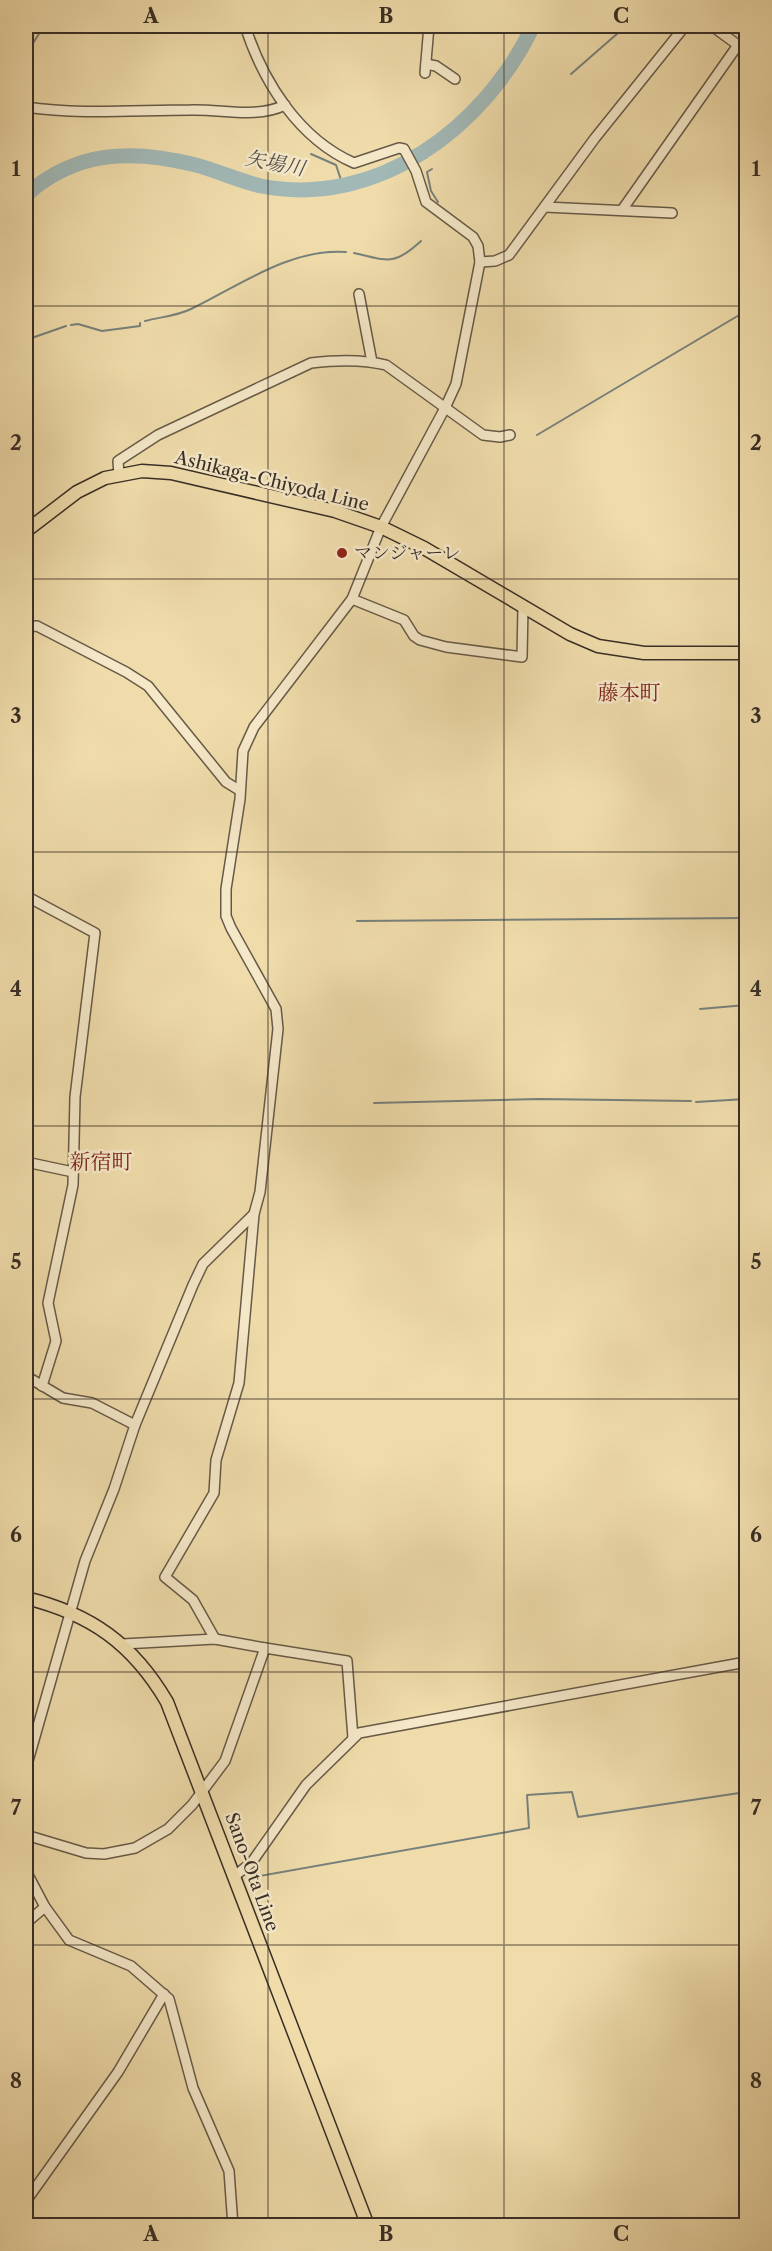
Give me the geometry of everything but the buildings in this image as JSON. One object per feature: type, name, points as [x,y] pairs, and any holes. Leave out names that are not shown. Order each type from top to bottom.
[{"type":"main road","name":"Ashikaga-Chiyoda Line","points":[[26,531],[77,492],[119,475],[142,471],[171,473],[335,511],[381,527],[424,548],[570,634],[611,649],[644,653],[747,653]]},
{"type":"main road","name":"Sano-Ota Line","points":[[26,1598],[70,1612],[123,1644],[152,1677],[167,1702],[236,1875],[368,2226]]},
{"type":"street","points":[[245,26],[265,72],[285,105],[308,134],[354,163],[401,149],[411,141]]},
{"type":"street","points":[[429,26],[426,69],[436,66],[455,79]]},
{"type":"street","points":[[480,262],[495,261],[509,255],[595,138],[685,26]]},
{"type":"street","points":[[622,210],[742,48],[711,26]]},
{"type":"street","points":[[26,107],[58,112],[204,110],[257,113],[285,105]]},
{"type":"street","points":[[215,1639],[193,1600],[165,1577],[214,1494],[216,1460],[239,1383],[254,1214],[260,1192],[278,1029],[276,1009],[226,916],[226,889],[243,751],[254,727],[352,599],[381,527],[445,408],[456,384],[480,262],[478,246],[473,237],[426,202],[415,168],[401,149]]},
{"type":"street","points":[[545,207],[672,213]]},
{"type":"street","points":[[359,294],[372,362]]},
{"type":"street","points":[[119,475],[118,461],[158,435],[311,363],[372,362],[386,365],[483,435],[500,437],[510,435]]},
{"type":"street","points":[[352,599],[404,620],[414,636],[420,640],[446,647],[522,657],[523,607]]},
{"type":"street","points":[[26,627],[37,626],[126,672],[148,686],[226,782],[239,790]]},
{"type":"street","points":[[26,896],[95,933],[75,1097],[73,1172],[48,1303],[56,1341],[42,1386]]},
{"type":"street","points":[[26,1162],[73,1172]]},
{"type":"street","points":[[26,1768],[85,1561],[114,1489],[135,1425],[203,1264],[254,1214]]},
{"type":"street","points":[[26,1376],[63,1398],[92,1402],[135,1425]]},
{"type":"street","points":[[123,1644],[215,1639],[346,1661],[353,1738]]},
{"type":"street","points":[[26,1835],[86,1853],[117,1853],[144,1844],[160,1835],[203,1792],[225,1761],[265,1648]]},
{"type":"street","points":[[236,1875],[252,1862],[306,1785],[353,1738],[367,1729],[747,1662]]},
{"type":"street","points":[[26,1871],[45,1907],[69,1940],[131,1966],[169,1999],[193,2088],[229,2171],[233,2226]]},
{"type":"street","points":[[26,1923],[45,1907]]},
{"type":"street","points":[[26,2195],[118,2072],[164,1994]]},
{"type":"waterway","points":[[26,54],[44,26]]},
{"type":"waterway","name":"矢場川","points":[[26,195],[45,180],[65,169],[106,157],[128,156],[173,160],[196,165],[261,186],[304,190],[346,185],[385,172],[422,152],[456,127],[487,97],[512,63],[533,26]]},
{"type":"waterway","points":[[571,74],[626,26]]},
{"type":"waterway","name":"矢場川","points":[[423,152],[426,158]]},
{"type":"waterway","points":[[311,154],[336,165],[343,186]]},
{"type":"waterway","points":[[432,169],[427,172],[431,191],[438,202]]},
{"type":"waterway","points":[[354,253],[382,259],[396,258],[421,241]]},
{"type":"waterway","points":[[145,321],[186,311],[285,262],[325,252],[346,252]]},
{"type":"waterway","points":[[537,435],[746,311]]},
{"type":"waterway","points":[[71,325],[78,324],[102,331],[140,326],[140,323]]},
{"type":"waterway","points":[[26,340],[66,326]]},
{"type":"waterway","points":[[357,921],[746,918]]},
{"type":"waterway","points":[[700,1009],[746,1005]]},
{"type":"waterway","points":[[374,1103],[539,1099],[691,1101]]},
{"type":"waterway","points":[[696,1102],[746,1099]]},
{"type":"waterway","points":[[249,1878],[529,1828],[527,1795],[572,1792],[578,1817],[746,1792]]},
{"type":"place","name":"マンジャーレ","points":[[342,553]]},
{"type":"district","name":"藤本町","points":[[629,693]]},
{"type":"district","name":"新宿町","points":[[101,1162]]}]
